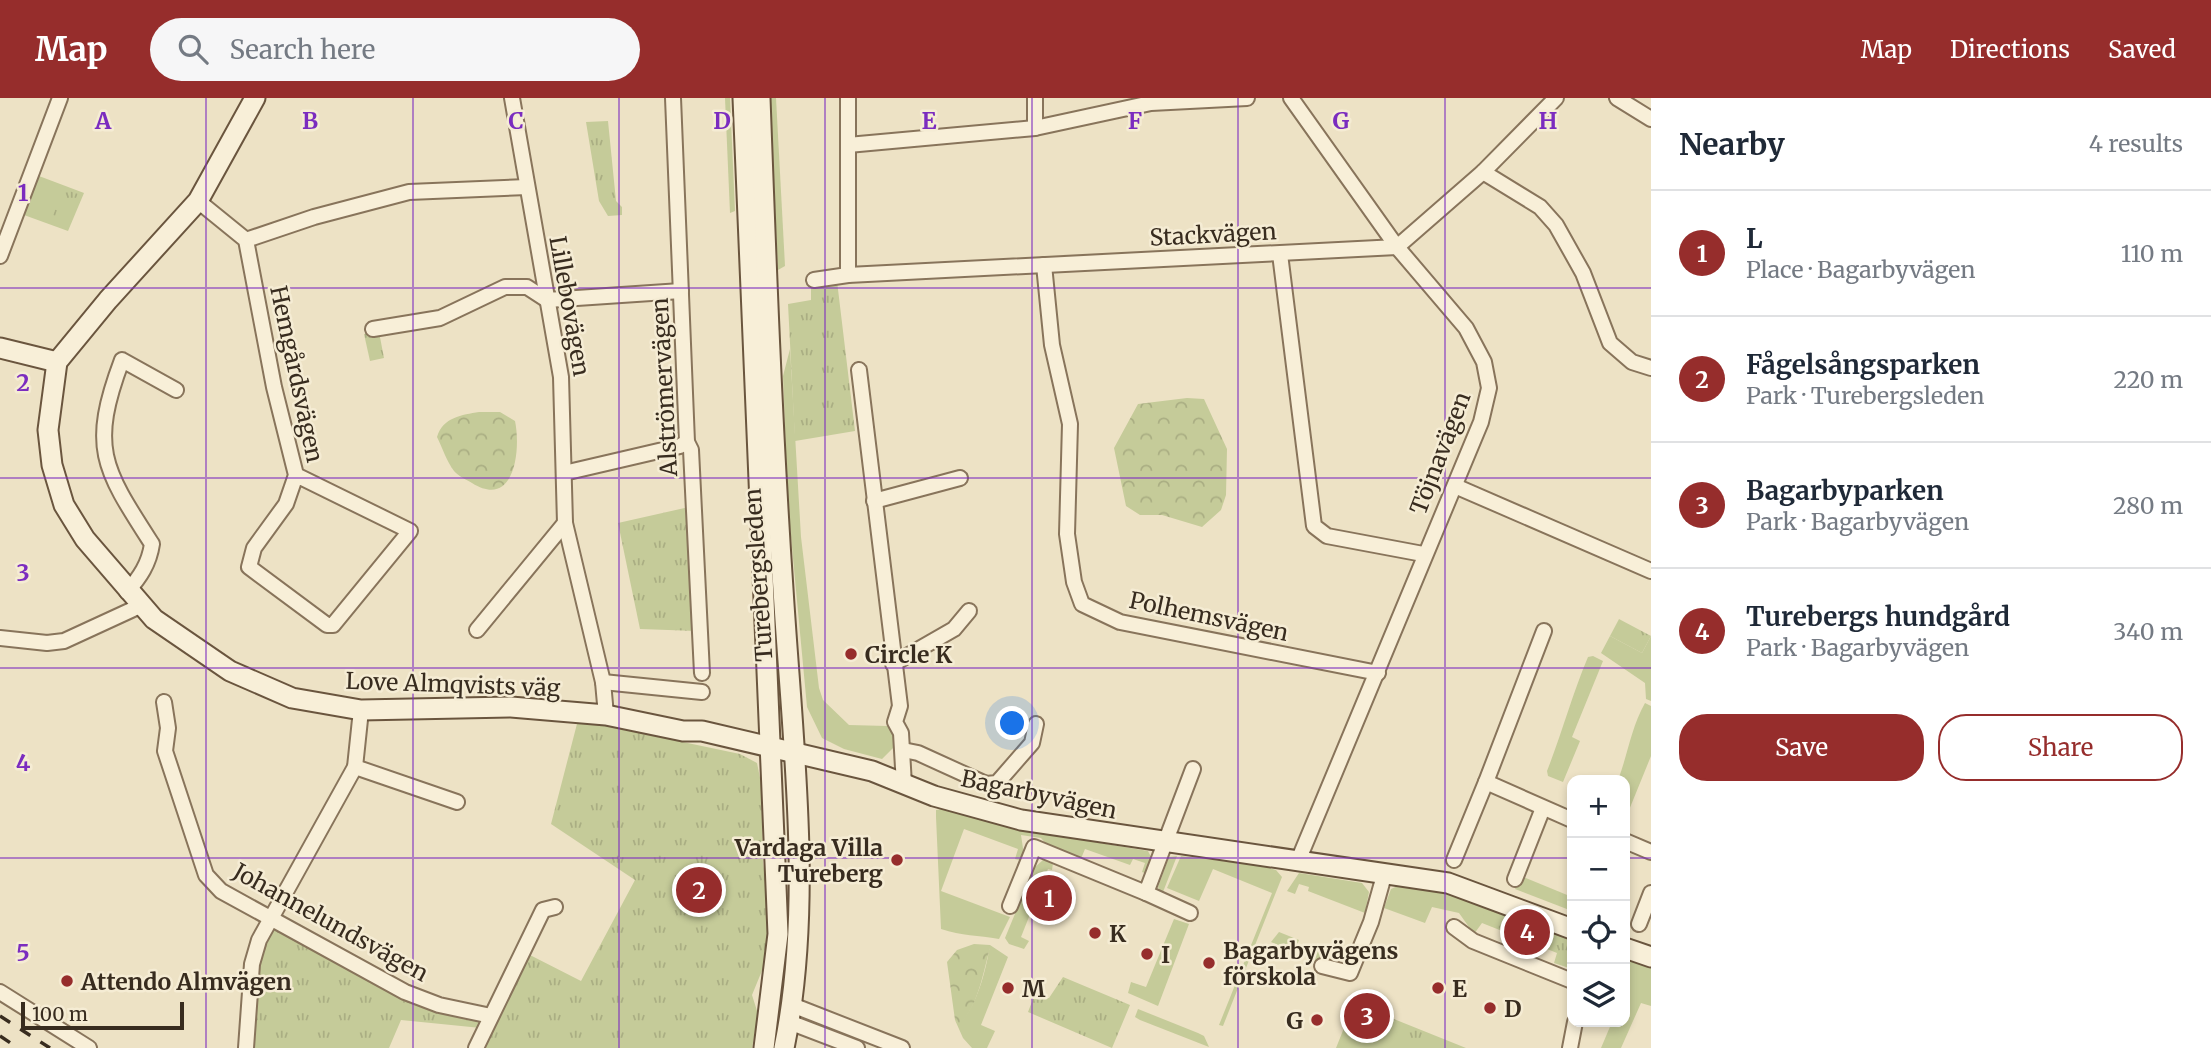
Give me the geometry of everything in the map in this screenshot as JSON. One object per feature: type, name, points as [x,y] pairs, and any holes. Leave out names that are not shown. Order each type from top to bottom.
[{"type":"street","points":[[0,256],[60,98]]},
{"type":"street","points":[[0,348],[57,362],[108,300],[198,201],[255,98]]},
{"type":"street","name":"Lillebovägen","points":[[512,98],[561,377],[565,523],[603,682],[606,715]]},
{"type":"street","name":"Alströmervägen","points":[[673,98],[687,442],[691,450],[702,673]]},
{"type":"street","name":"Turebergsleden","points":[[743,98],[784,1048]]},
{"type":"street","name":"Turebergsleden","points":[[760,98],[773,427],[796,758],[798,857],[781,1011],[764,1048]]},
{"type":"street","points":[[848,98],[848,275]]},
{"type":"street","points":[[1035,98],[1035,128]]},
{"type":"street","points":[[848,145],[1035,128],[1151,103],[1247,98]]},
{"type":"street","name":"Töjnavägen","points":[[1291,98],[1397,247],[1465,328],[1484,362],[1489,388],[1481,422],[1423,554],[1378,673],[1298,861]]},
{"type":"street","points":[[1397,247],[1483,172],[1556,98]]},
{"type":"street","points":[[1617,98],[1651,119]]},
{"type":"street","points":[[1483,172],[1540,207],[1556,225],[1583,273],[1610,343],[1632,362],[1651,369]]},
{"type":"street","points":[[198,201],[246,240],[314,217],[409,192],[527,187]]},
{"type":"street","name":"Hemgårdsvägen","points":[[246,240],[274,387],[296,475],[286,504],[254,548],[249,567],[327,625],[333,625],[410,531],[296,475]]},
{"type":"street","name":"Stackvägen","points":[[814,280],[848,275],[1397,247]]},
{"type":"street","points":[[1280,254],[1314,526],[1327,536],[1423,554]]},
{"type":"street","name":"Polhemsvägen","points":[[1044,265],[1052,345],[1070,424],[1067,534],[1074,582],[1082,604],[1120,622],[1378,673]]},
{"type":"street","points":[[373,329],[440,318],[505,287],[527,287],[547,300],[681,291]]},
{"type":"street","points":[[0,638],[47,643],[64,641],[133,599],[150,557],[152,544],[113,480],[102,431],[109,395],[122,360],[176,390]]},
{"type":"street","name":"Love Almqvists väg","points":[[57,362],[48,430],[52,465],[64,505],[85,540],[133,599],[230,671],[292,698],[361,710],[511,707],[606,715],[683,731],[702,740],[796,758]]},
{"type":"street","points":[[859,370],[900,705],[895,722],[901,733],[904,785]]},
{"type":"street","points":[[564,472],[680,446],[687,442]]},
{"type":"street","points":[[874,501],[960,478]]},
{"type":"street","points":[[1455,486],[1650,570]]},
{"type":"street","points":[[477,630],[565,523]]},
{"type":"street","points":[[893,664],[954,629],[969,611]]},
{"type":"street","points":[[1454,860],[1544,631]]},
{"type":"street","points":[[603,682],[702,692]]},
{"type":"street","name":"Johannelundsvägen","points":[[164,702],[168,728],[165,751],[206,875],[221,891],[405,992],[439,1004],[491,1016]]},
{"type":"street","points":[[246,1048],[252,964],[258,940],[355,767],[361,710]]},
{"type":"street","name":"Bagarbyvägen","points":[[903,750],[918,753],[986,784],[997,783],[1032,743],[1036,724]]},
{"type":"street","name":"Bagarbyvägen","points":[[796,758],[872,771],[904,785],[1021,820],[1448,883],[1567,927]]},
{"type":"street","points":[[355,767],[457,802]]},
{"type":"street","points":[[1146,893],[1194,769]]},
{"type":"street","points":[[1486,782],[1567,818]]},
{"type":"street","points":[[1515,879],[1544,808]]},
{"type":"street","points":[[1630,843],[1651,852]]},
{"type":"street","points":[[1010,906],[1034,847],[1190,913]]},
{"type":"street","points":[[1322,966],[1350,973],[1371,922],[1385,872]]},
{"type":"street","points":[[1639,924],[1651,893]]},
{"type":"street","points":[[477,1048],[542,910],[555,907]]},
{"type":"street","points":[[1454,927],[1474,941],[1567,979]]},
{"type":"street","points":[[1630,950],[1651,957]]},
{"type":"street","points":[[0,992],[89,1048]]},
{"type":"street","points":[[781,1011],[857,1048]]},
{"type":"street","points":[[781,1011],[902,1048]]},
{"type":"street","points":[[1570,1048],[1574,1027]]},
{"type":"green space","points":[[725,98],[730,98],[735,211],[730,213]]},
{"type":"green space","points":[[770,98],[776,98],[785,266],[778,270]]},
{"type":"green space","points":[[608,121],[616,201],[622,207],[622,215],[608,216],[599,201],[586,122]]},
{"type":"green space","points":[[39,176],[84,193],[68,231],[24,215]]},
{"type":"green space","points":[[63,189],[78,194],[66,222],[52,218]]},
{"type":"green space","points":[[837,281],[855,431],[795,441],[788,304],[811,300],[811,284]]},
{"type":"green space","points":[[379,332],[384,358],[370,361],[364,334]]},
{"type":"green space","points":[[790,349],[801,537],[819,688],[823,700],[849,725],[887,726],[892,731],[896,745],[882,759],[844,749],[822,738],[807,707],[788,505],[783,376]]},
{"type":"green space","points":[[1187,398],[1204,399],[1227,449],[1226,495],[1221,510],[1202,527],[1162,515],[1140,515],[1126,506],[1114,448],[1138,404]]},
{"type":"green space","points":[[479,412],[500,412],[515,421],[517,446],[512,473],[498,489],[486,489],[456,473],[437,437],[448,421]]},
{"type":"green space","points":[[689,507],[696,631],[640,629],[618,523]]},
{"type":"green space","points":[[1619,619],[1651,636],[1642,653],[1610,636]]},
{"type":"green space","points":[[1610,636],[1642,653],[1651,636],[1651,701],[1646,699],[1645,683],[1601,653]]},
{"type":"green space","points":[[1593,656],[1603,661],[1572,737],[1580,741],[1563,782],[1548,776],[1547,771],[1582,671],[1588,657]]},
{"type":"green space","points":[[1645,703],[1651,706],[1651,756],[1630,808],[1630,775],[1620,775],[1636,722]]},
{"type":"green space","points":[[578,720],[740,754],[757,763],[761,783],[763,863],[769,899],[768,956],[752,995],[758,1014],[752,1048],[479,1048],[526,953],[581,981],[635,880],[551,824]]},
{"type":"green space","points":[[942,809],[1017,829],[1148,851],[1152,859],[1147,874],[1142,872],[1145,863],[1133,859],[1130,865],[1085,849],[1080,861],[1048,846],[1041,838],[1021,835],[1024,855],[1019,860],[1015,859],[1018,849],[964,829],[941,891],[1010,917],[999,939],[949,931],[941,929],[936,810]]},
{"type":"green space","points":[[1177,856],[1161,894],[1158,887],[1169,857]]},
{"type":"green space","points":[[1181,856],[1263,866],[1276,870],[1282,877],[1223,1026],[1219,1025],[1272,893],[1213,869],[1199,901],[1167,888]]},
{"type":"green space","points":[[1043,860],[1053,863],[1052,870],[1048,869],[1021,937],[1029,941],[1024,949],[1009,944],[1005,938],[1034,868]]},
{"type":"green space","points":[[1299,873],[1362,883],[1369,892],[1365,913],[1308,891],[1309,887],[1299,884],[1295,894],[1287,891]]},
{"type":"green space","points":[[1521,876],[1567,895],[1567,909],[1515,889]]},
{"type":"green space","points":[[1402,884],[1438,888],[1567,933],[1567,967],[1554,963],[1557,953],[1482,923],[1474,934],[1459,913],[1432,907],[1425,923],[1384,908],[1391,889]]},
{"type":"green space","points":[[1487,908],[1567,940],[1567,965],[1556,962],[1559,952],[1481,921]]},
{"type":"green space","points":[[1174,919],[1189,924],[1158,1006],[1128,993],[1131,982],[1146,987]]},
{"type":"green space","points":[[274,928],[402,996],[486,1018],[481,1028],[401,1020],[389,1048],[250,1048],[259,959]]},
{"type":"green space","points":[[1279,932],[1299,940],[1294,952],[1271,942]]},
{"type":"green space","points":[[974,944],[990,945],[990,948],[971,1009],[959,1025],[955,1020],[947,962],[957,950]]},
{"type":"green space","points":[[990,945],[1008,957],[981,1025],[995,1031],[987,1048],[972,1048],[963,1038],[955,1020],[959,1024],[976,998]]},
{"type":"green space","points":[[1312,946],[1330,952],[1320,963],[1307,958]]},
{"type":"green space","points":[[1630,961],[1651,968],[1651,1006],[1641,1003],[1621,1048],[1601,1048],[1610,1027],[1630,1027]]},
{"type":"green space","points":[[1063,977],[1130,1005],[1112,1048],[1028,1012],[1033,999],[1049,998]]},
{"type":"green space","points":[[1354,1003],[1466,1048],[1336,1048]]},
{"type":"green space","points":[[1138,1009],[1204,1036],[1209,1047],[1140,1020],[1135,1017]]},
{"type":"railway","points":[[0,1016],[50,1048]]},
{"type":"railway","points":[[0,1036],[18,1048]]},
{"type":"place","name":"Circle K","points":[[851,654]]},
{"type":"place","name":"Vardaga Villa Tureberg","points":[[897,860]]},
{"type":"place","name":"Fågelsångsparken","points":[[699,890]]},
{"type":"place","name":"L","points":[[1049,898]]},
{"type":"place","name":"Turebergs hundgård","points":[[1527,932]]},
{"type":"place","name":"K","points":[[1095,933]]},
{"type":"place","name":"I","points":[[1147,954]]},
{"type":"place","name":"Bagarbyvägens förskola","points":[[1209,963]]},
{"type":"place","name":"Attendo Almvägen","points":[[67,981]]},
{"type":"place","name":"M","points":[[1008,988]]},
{"type":"place","name":"E","points":[[1438,988]]},
{"type":"place","name":"D","points":[[1490,1008]]},
{"type":"place","name":"Bagarbyparken","points":[[1367,1016]]},
{"type":"place","name":"G","points":[[1317,1020]]}]
